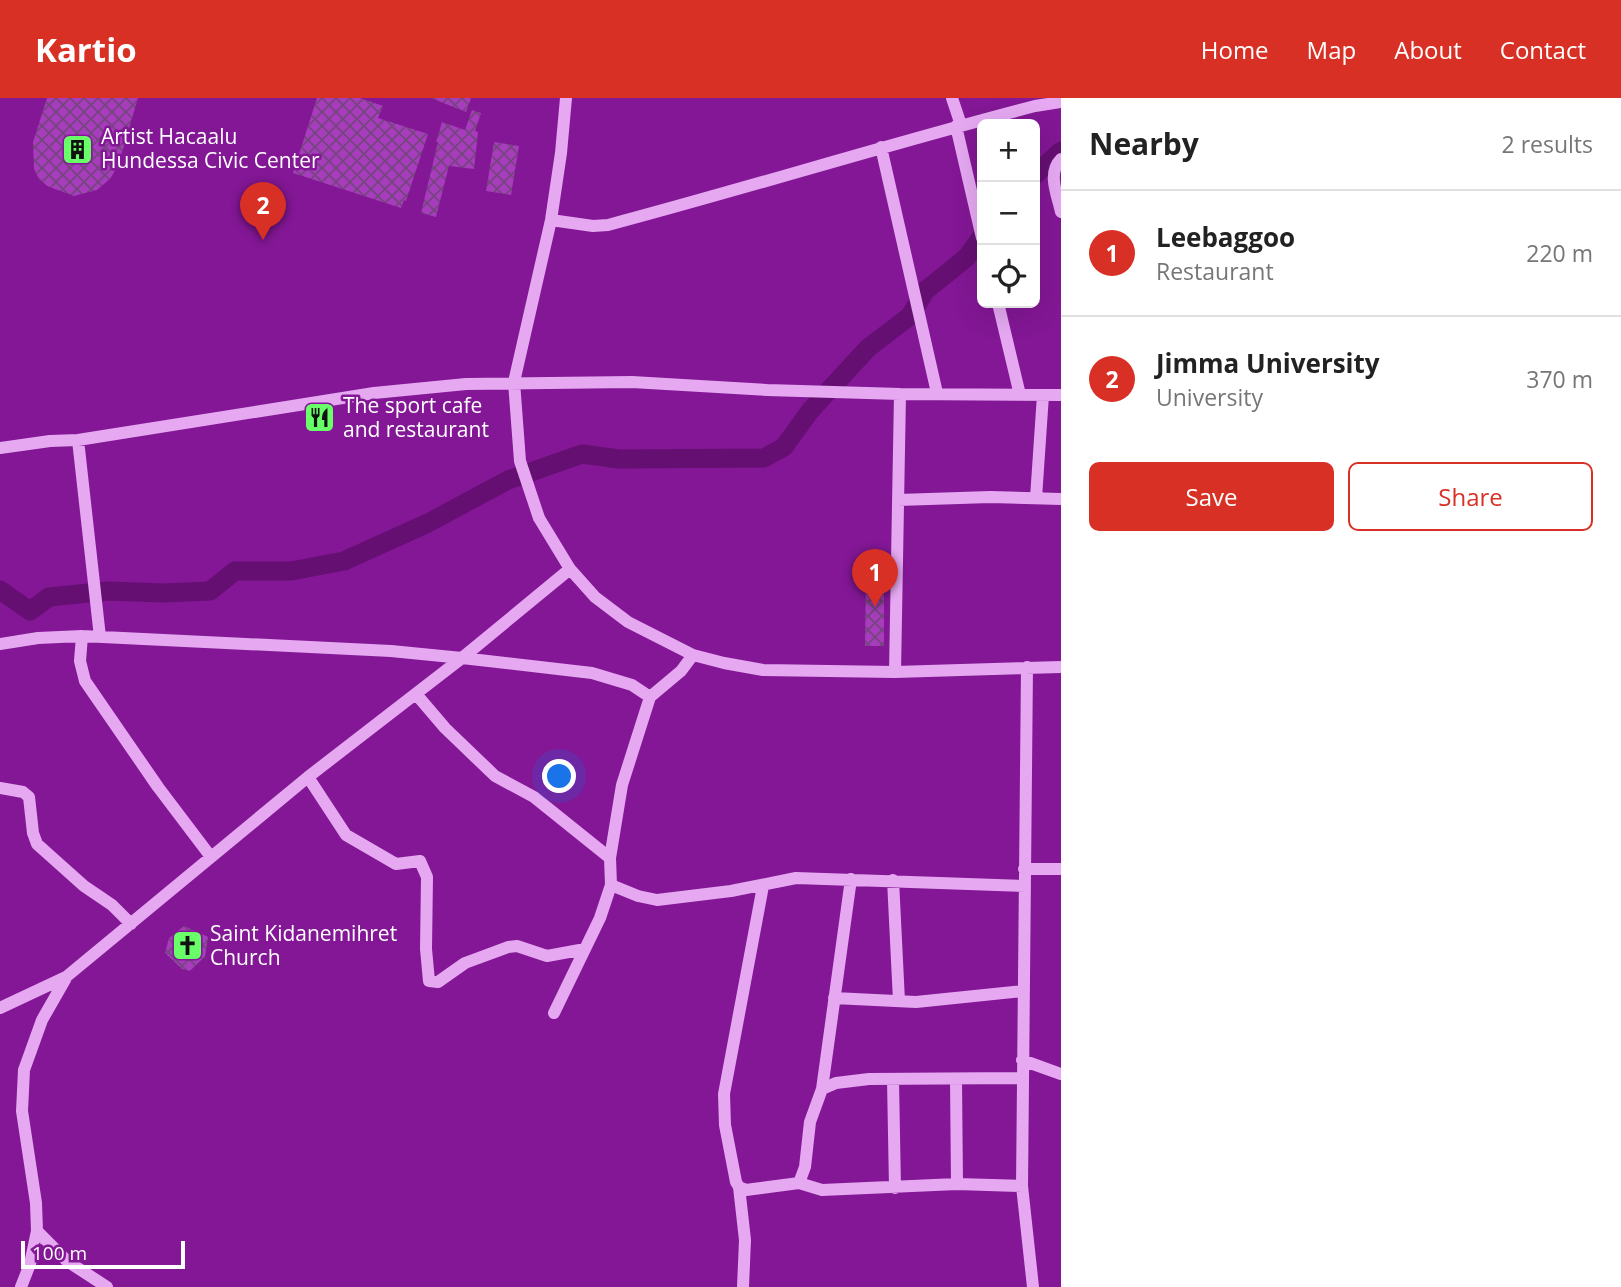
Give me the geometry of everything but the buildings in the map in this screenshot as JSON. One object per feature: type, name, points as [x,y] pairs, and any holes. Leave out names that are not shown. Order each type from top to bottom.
[{"type":"street","points":[[566,98],[551,220],[514,382],[520,461],[537,514],[570,569],[595,597],[628,622],[693,655],[763,670],[895,672],[1061,667]]},
{"type":"street","points":[[952,98],[977,215]]},
{"type":"street","points":[[551,220],[593,226],[608,225],[769,181],[1035,102],[1061,102]]},
{"type":"street","points":[[881,147],[937,393]]},
{"type":"street","points":[[1061,159],[1054,168],[1053,178],[1061,212]]},
{"type":"street","points":[[999,308],[1020,395]]},
{"type":"street","points":[[0,448],[78,440],[374,393],[466,384],[632,382],[767,390],[1061,395]]},
{"type":"street","points":[[895,672],[900,394]]},
{"type":"street","points":[[1036,498],[1043,395]]},
{"type":"street","points":[[78,440],[100,637]]},
{"type":"street","points":[[898,500],[990,496],[1061,499]]},
{"type":"street","points":[[0,1008],[66,977],[308,776],[462,658],[570,569]]},
{"type":"street","points":[[82,636],[80,661],[85,681],[158,787],[211,857]]},
{"type":"street","points":[[0,644],[38,638],[82,636],[391,651],[592,673],[632,685],[650,697]]},
{"type":"street","points":[[554,1013],[600,918],[611,886],[610,858],[622,785],[650,697],[681,671],[693,655]]},
{"type":"street","points":[[1027,667],[1022,1186],[1034,1287]]},
{"type":"street","points":[[415,694],[445,728],[495,776],[534,797],[610,858]]},
{"type":"street","points":[[308,776],[346,835],[396,864],[412,860],[420,861],[424,866],[427,877],[426,949],[429,981],[439,982],[465,963],[508,947],[517,946],[547,956],[585,949]]},
{"type":"street","points":[[0,788],[23,792],[29,797],[37,844],[84,886],[112,905],[131,924]]},
{"type":"street","points":[[1024,869],[1061,869]]},
{"type":"street","points":[[611,886],[657,900],[763,886],[796,878],[1025,886]]},
{"type":"street","points":[[799,1183],[810,1122],[822,1089],[851,879]]},
{"type":"street","points":[[893,880],[899,1001]]},
{"type":"street","points":[[743,1287],[745,1240],[739,1187],[725,1125],[724,1094],[763,886]]},
{"type":"street","points":[[21,1287],[30,1264],[37,1231],[36,1203],[22,1111],[24,1070],[42,1020],[66,977]]},
{"type":"street","points":[[834,998],[916,1002],[1023,991]]},
{"type":"street","points":[[1022,1060],[1061,1074]]},
{"type":"street","points":[[822,1089],[835,1083],[1021,1078]]},
{"type":"street","points":[[893,1080],[895,1188]]},
{"type":"street","points":[[956,1080],[957,1184]]},
{"type":"street","points":[[739,1187],[746,1190],[799,1183],[822,1190],[957,1184],[1022,1186]]},
{"type":"street","points":[[37,1231],[67,1261],[107,1287]]},
{"type":"waterway","points":[[1040,170],[1061,151]]},
{"type":"waterway","points":[[0,590],[30,611],[49,597],[108,591],[210,591],[235,571],[291,571],[344,561],[428,523],[508,480],[582,454],[619,459],[764,458],[784,447],[810,411],[868,348],[910,316],[925,291],[967,257],[977,243]]},
{"type":"place","name":"Artist Hacaalu Hundessa Civic Center","points":[[78,149]]},
{"type":"place","name":"Jimma University","points":[[263,240]]},
{"type":"place","name":"The sport cafe and restaurant","points":[[320,418]]},
{"type":"place","name":"Leebaggoo","points":[[875,607]]},
{"type":"place","name":"Saint Kidanemihret Church","points":[[187,946]]}]
